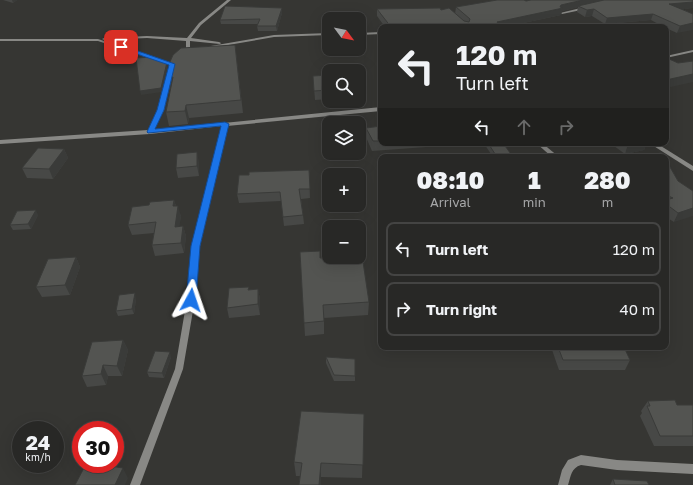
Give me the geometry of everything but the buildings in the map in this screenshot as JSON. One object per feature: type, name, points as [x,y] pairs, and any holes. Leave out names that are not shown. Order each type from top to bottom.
[{"type":"street","points":[[188,52],[188,39],[204,20],[230,0]]},
{"type":"street","points":[[562,13],[591,6]]},
{"type":"street","points":[[366,34],[378,33]]},
{"type":"street","points":[[184,55],[188,52],[225,44],[274,36],[322,34]]},
{"type":"street","points":[[0,40],[98,40],[127,38],[188,39],[225,44]]},
{"type":"street","points":[[98,40],[174,63],[161,110],[150,132]]},
{"type":"street","points":[[669,55],[693,51]]},
{"type":"street","points":[[0,142],[150,132],[378,109]]},
{"type":"street","points":[[135,485],[179,369],[191,300],[196,246],[225,124]]},
{"type":"street","points":[[543,146],[552,154]]},
{"type":"street","points":[[657,146],[693,169]]},
{"type":"street","points":[[563,485],[567,470],[572,463],[581,460],[617,465],[693,469]]},
{"type":"route","points":[[121,47],[172,64],[161,110],[150,132],[225,124],[196,246],[191,300]]}]
